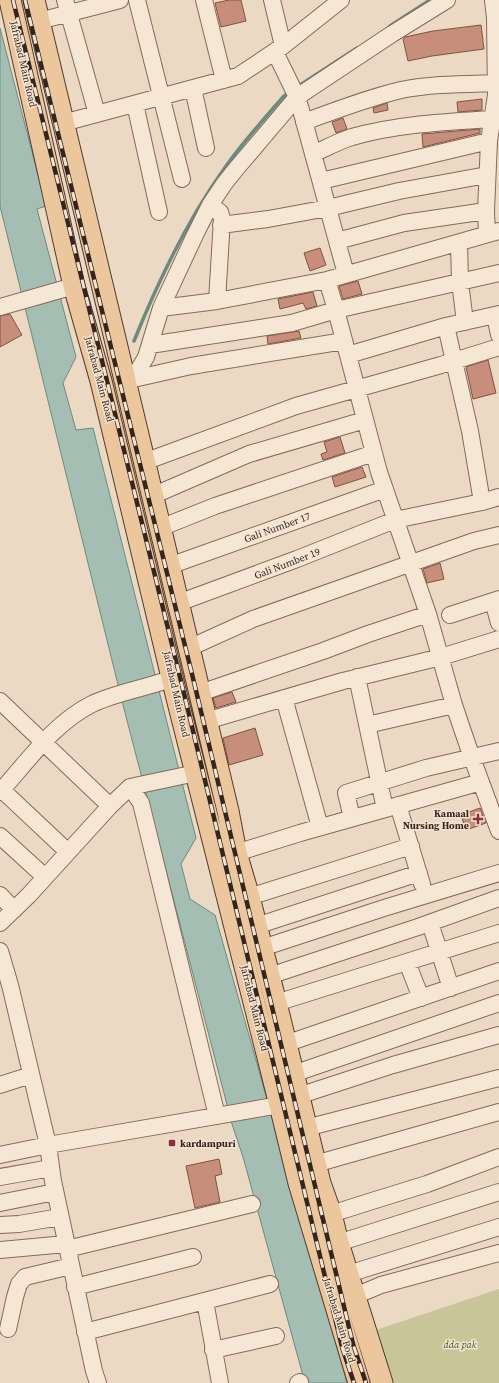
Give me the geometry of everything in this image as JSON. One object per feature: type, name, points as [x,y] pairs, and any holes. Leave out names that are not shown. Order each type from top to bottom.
[{"type":"main road","name":"Jafrabad Main Road","points":[[10,0],[69,288],[101,381],[168,680],[289,1100],[299,1183],[359,1383]]},
{"type":"main road","name":"Jafrabad Main Road","points":[[34,0],[63,123],[129,380],[144,462],[228,810],[236,853],[249,897],[293,1074],[289,1100],[306,1128],[320,1183],[331,1214],[338,1243],[382,1383]]},
{"type":"main road","points":[[340,1322],[362,1317]]},
{"type":"street","points":[[39,21],[67,7],[120,0]]},
{"type":"street","points":[[137,0],[182,179]]},
{"type":"street","points":[[204,0],[224,80]]},
{"type":"street","points":[[272,0],[279,49],[304,122],[346,274]]},
{"type":"street","points":[[63,123],[238,76],[279,49],[341,0]]},
{"type":"street","points":[[129,380],[142,365],[150,345],[161,308],[208,210],[224,184],[294,92],[447,0]]},
{"type":"street","points":[[161,308],[217,301],[327,280],[493,232],[486,211],[489,141],[496,95],[497,25],[493,0]]},
{"type":"street","points":[[67,7],[97,114]]},
{"type":"street","points":[[304,122],[346,107],[402,90],[431,86],[496,83]]},
{"type":"street","points":[[193,88],[206,148]]},
{"type":"street","points":[[135,104],[159,212]]},
{"type":"street","points":[[313,154],[351,137],[371,132],[430,123],[492,119]]},
{"type":"street","points":[[321,181],[489,141]]},
{"type":"street","points":[[221,225],[268,219],[328,208],[399,191],[487,175]]},
{"type":"street","points":[[208,210],[217,210],[220,212],[222,219],[217,301]]},
{"type":"street","points":[[337,241],[404,223],[486,211]]},
{"type":"street","points":[[459,243],[460,282],[465,322]]},
{"type":"street","points":[[150,345],[292,323],[336,310],[499,273]]},
{"type":"street","points":[[327,280],[385,489],[428,614],[454,705],[499,831]]},
{"type":"street","points":[[0,307],[69,288]]},
{"type":"street","points":[[129,380],[191,366],[346,348],[497,315],[499,334]]},
{"type":"street","points":[[446,326],[470,431],[482,502]]},
{"type":"street","points":[[144,462],[296,406],[357,390],[499,347]]},
{"type":"street","points":[[152,496],[249,454],[365,420]]},
{"type":"street","points":[[160,528],[215,506],[374,452]]},
{"type":"street","name":"Gali Number 17","points":[[169,566],[385,489]]},
{"type":"street","name":"Gali Number 19","points":[[178,603],[297,559],[395,520],[482,502],[499,497]]},
{"type":"street","points":[[189,648],[253,619],[474,541],[499,535]]},
{"type":"street","points":[[450,615],[496,600],[499,623]]},
{"type":"street","points":[[200,693],[428,614]]},
{"type":"street","points":[[206,721],[357,677],[441,657],[499,639]]},
{"type":"street","points":[[357,677],[379,783],[410,846],[426,896]]},
{"type":"street","points":[[68,852],[1,790],[59,726],[73,716],[92,704],[168,680]]},
{"type":"street","points":[[284,698],[320,827]]},
{"type":"street","points":[[0,701],[110,806]]},
{"type":"street","points":[[367,725],[454,705]]},
{"type":"street","points":[[352,818],[346,793],[426,768],[499,751]]},
{"type":"street","points":[[0,923],[14,910],[110,806],[130,787],[196,773]]},
{"type":"street","points":[[236,853],[320,827],[481,782]]},
{"type":"street","points":[[130,787],[141,803],[217,1116]]},
{"type":"street","points":[[0,836],[45,877]]},
{"type":"street","points":[[249,897],[410,846]]},
{"type":"street","points":[[256,926],[419,873]]},
{"type":"street","points":[[262,948],[499,873]]},
{"type":"street","points":[[0,895],[14,910]]},
{"type":"street","points":[[269,976],[430,923],[499,898]]},
{"type":"street","points":[[430,923],[451,988]]},
{"type":"street","points":[[276,1003],[499,933]]},
{"type":"street","points":[[0,951],[5,987],[31,1075],[48,1145],[60,1217],[85,1332],[98,1383]]},
{"type":"street","points":[[407,962],[421,998]]},
{"type":"street","points":[[285,1044],[499,971]]},
{"type":"street","points":[[293,1074],[499,1003]]},
{"type":"street","points":[[0,1156],[48,1145],[217,1116],[289,1100],[393,1065],[499,1035]]},
{"type":"street","points":[[0,1085],[31,1075]]},
{"type":"street","points":[[306,1128],[499,1078]]},
{"type":"street","points":[[315,1164],[499,1112]]},
{"type":"street","points":[[331,1214],[426,1184],[499,1157]]},
{"type":"street","points":[[0,1178],[51,1168]]},
{"type":"street","points":[[0,1203],[55,1192]]},
{"type":"street","points":[[338,1243],[499,1192]]},
{"type":"street","points":[[0,1250],[67,1246],[252,1204]]},
{"type":"street","points":[[0,1225],[19,1224],[60,1217]]},
{"type":"street","points":[[348,1274],[499,1227]]},
{"type":"street","points":[[355,1296],[381,1285],[499,1253]]},
{"type":"street","points":[[75,1287],[193,1257]]},
{"type":"street","points":[[8,1329],[15,1297],[25,1276],[71,1266]]},
{"type":"street","points":[[85,1332],[270,1284]]},
{"type":"street","points":[[205,1301],[220,1383]]},
{"type":"street","points":[[213,1350],[276,1336]]},
{"type":"green space","name":"dda pak","points":[[499,1289],[499,1383],[391,1383],[373,1331]]},
{"type":"shaded area","points":[[0,28],[46,206],[37,209],[76,357],[63,383],[76,430],[93,428],[196,838],[181,864],[190,899],[215,915],[347,1383],[305,1383],[243,1157],[232,1124],[123,705],[0,206]]},
{"type":"building","points":[[229,0],[241,0],[246,21],[221,27],[215,3]]},
{"type":"building","points":[[481,25],[484,49],[408,61],[403,39],[405,37],[433,31]]},
{"type":"building","points":[[482,99],[482,110],[458,112],[457,102]]},
{"type":"building","points":[[387,103],[388,110],[374,113],[373,108]]},
{"type":"building","points":[[343,118],[347,129],[336,133],[332,122]]},
{"type":"building","points":[[480,129],[480,133],[423,147],[422,134]]},
{"type":"building","points":[[320,248],[326,265],[310,271],[304,253]]},
{"type":"building","points":[[358,281],[362,294],[343,299],[339,286]]},
{"type":"building","points":[[313,292],[317,306],[306,309],[303,303],[280,309],[278,299]]},
{"type":"building","points":[[10,314],[22,335],[0,347],[0,316]]},
{"type":"building","points":[[299,331],[301,338],[268,344],[267,336]]},
{"type":"building","points":[[488,360],[496,393],[473,399],[466,367]]},
{"type":"building","points":[[340,437],[345,453],[323,460],[321,454],[327,452],[324,442]]},
{"type":"building","points":[[362,467],[366,477],[335,487],[332,477]]},
{"type":"building","points":[[440,563],[444,579],[427,583],[423,569]]},
{"type":"building","points":[[232,692],[236,702],[216,708],[213,698]]},
{"type":"building","points":[[255,728],[263,755],[229,765],[223,738]]},
{"type":"building","points":[[480,808],[486,823],[466,830],[461,815]]},
{"type":"building","points":[[219,1159],[222,1174],[215,1176],[220,1202],[195,1208],[186,1166]]},
{"type":"waterway","points":[[390,26],[430,0]]},
{"type":"waterway","points":[[297,87],[357,48]]},
{"type":"waterway","points":[[134,341],[174,252],[211,188],[245,141],[284,96],[290,92]]},
{"type":"railway","points":[[13,0],[180,677],[342,1347],[354,1383]]},
{"type":"railway","points":[[25,0],[192,674],[353,1344],[366,1383]]},
{"type":"place","name":"Kamaal Nursing Home","points":[[478,819]]},
{"type":"place","name":"kardampuri","points":[[172,1143]]}]
